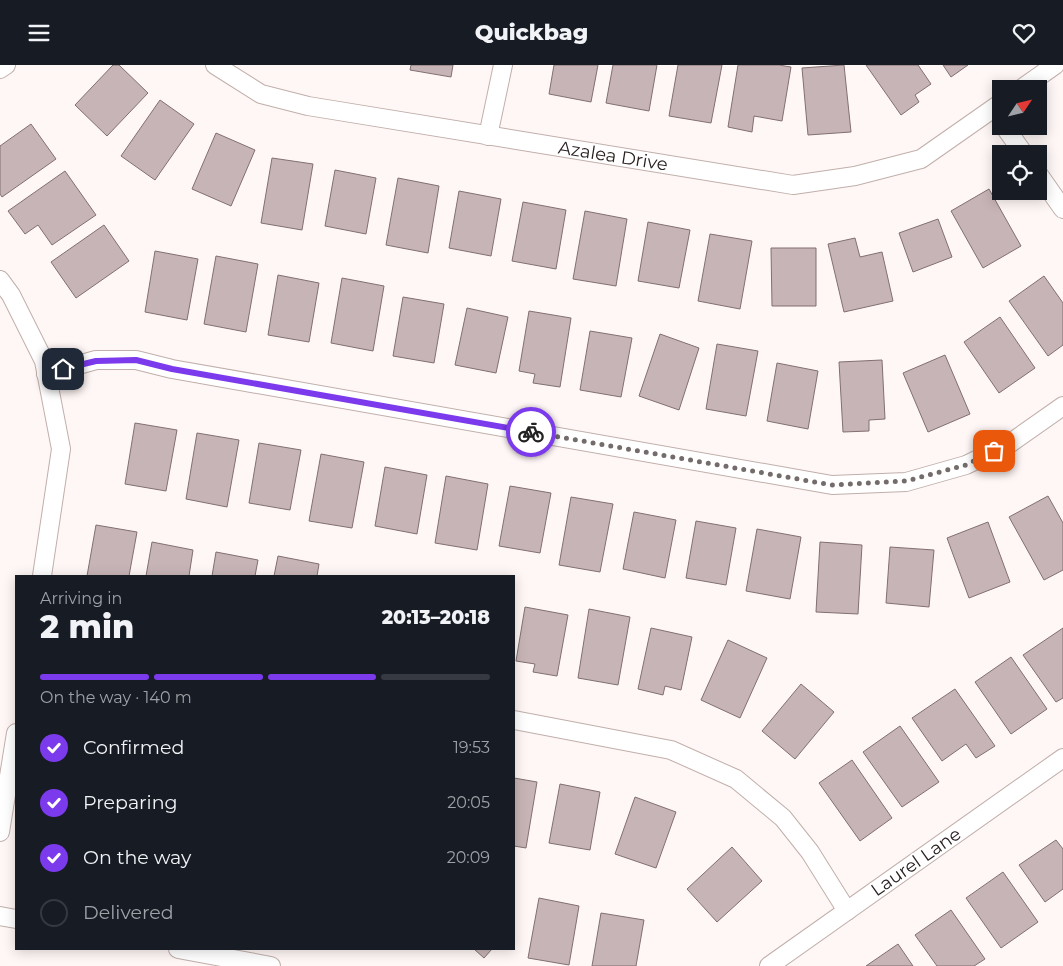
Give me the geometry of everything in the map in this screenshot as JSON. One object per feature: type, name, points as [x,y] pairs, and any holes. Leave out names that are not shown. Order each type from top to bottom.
[{"type":"street","points":[[0,69],[6,65]]},
{"type":"street","name":"Azalea Drive","points":[[216,65],[261,95],[308,106],[793,185],[855,176],[921,159],[992,115]]},
{"type":"street","points":[[488,135],[503,65]]},
{"type":"street","points":[[1034,80],[1055,65]]},
{"type":"street","points":[[1047,186],[1063,209]]},
{"type":"street","points":[[0,281],[11,295],[44,361],[61,449],[42,575]]},
{"type":"street","points":[[46,374],[96,361],[136,360],[172,369],[832,485],[906,481],[966,465],[1009,444],[1063,407]]},
{"type":"street","points":[[515,720],[671,750],[736,779],[783,818],[810,852],[847,911]]},
{"type":"street","points":[[0,832],[15,739]]},
{"type":"street","name":"Laurel Lane","points":[[769,966],[1063,758]]},
{"type":"street","points":[[0,916],[15,919]]},
{"type":"street","points":[[183,950],[271,966]]},
{"type":"building","points":[[113,65],[119,65],[148,93],[107,136],[75,105]]},
{"type":"building","points":[[411,65],[453,65],[451,77],[410,70]]},
{"type":"building","points":[[554,65],[598,65],[591,102],[549,94]]},
{"type":"building","points":[[613,65],[657,65],[649,111],[606,103]]},
{"type":"building","points":[[678,65],[722,65],[711,123],[669,116]]},
{"type":"building","points":[[738,65],[779,65],[791,67],[782,121],[754,116],[752,132],[728,127]]},
{"type":"building","points":[[844,65],[851,132],[808,135],[802,68]]},
{"type":"building","points":[[866,65],[918,65],[931,84],[915,95],[919,102],[901,115]]},
{"type":"building","points":[[943,65],[968,65],[951,77]]},
{"type":"building","points":[[160,100],[194,124],[155,180],[121,156]]},
{"type":"building","points":[[31,124],[56,159],[2,197],[0,194],[0,146]]},
{"type":"building","points":[[216,133],[255,150],[231,206],[192,189]]},
{"type":"building","points":[[272,158],[313,164],[302,230],[261,223]]},
{"type":"building","points":[[335,170],[376,178],[366,234],[325,226]]},
{"type":"building","points":[[65,171],[96,215],[52,245],[38,225],[25,234],[8,211]]},
{"type":"building","points":[[398,178],[439,186],[428,253],[386,245]]},
{"type":"building","points":[[989,189],[992,200],[995,200],[1021,246],[983,268],[951,211]]},
{"type":"building","points":[[459,191],[501,199],[491,256],[449,248]]},
{"type":"building","points":[[523,202],[566,210],[556,269],[512,261]]},
{"type":"building","points":[[585,211],[627,219],[616,286],[573,279]]},
{"type":"building","points":[[938,219],[952,257],[913,272],[899,233]]},
{"type":"building","points":[[648,222],[690,230],[679,288],[638,281]]},
{"type":"building","points":[[104,225],[129,261],[76,298],[51,262]]},
{"type":"building","points":[[710,234],[752,241],[740,309],[698,301]]},
{"type":"building","points":[[855,238],[860,257],[882,252],[893,301],[844,312],[828,244]]},
{"type":"building","points":[[771,248],[816,248],[816,306],[772,306]]},
{"type":"building","points":[[155,251],[198,259],[187,320],[145,312]]},
{"type":"building","points":[[216,256],[258,264],[246,332],[204,324]]},
{"type":"building","points":[[278,275],[319,283],[309,342],[268,335]]},
{"type":"building","points":[[1044,276],[1063,303],[1063,345],[1048,356],[1009,301]]},
{"type":"building","points":[[342,278],[384,286],[373,351],[331,343]]},
{"type":"building","points":[[403,297],[444,304],[434,363],[393,356]]},
{"type":"building","points":[[467,308],[508,317],[496,373],[455,365]]},
{"type":"building","points":[[529,311],[571,318],[560,387],[533,383],[535,374],[519,371]]},
{"type":"building","points":[[1000,317],[1035,368],[999,393],[964,342]]},
{"type":"building","points":[[590,331],[632,338],[621,397],[580,390]]},
{"type":"building","points":[[660,334],[699,348],[679,410],[639,396]]},
{"type":"building","points":[[717,344],[758,351],[746,416],[706,409]]},
{"type":"building","points":[[945,355],[970,414],[928,432],[903,373]]},
{"type":"building","points":[[882,360],[885,419],[869,420],[869,431],[843,432],[839,362]]},
{"type":"building","points":[[777,363],[818,371],[808,429],[767,421]]},
{"type":"building","points":[[135,423],[177,430],[166,491],[125,484]]},
{"type":"building","points":[[197,433],[239,440],[227,507],[186,499]]},
{"type":"building","points":[[259,443],[301,450],[290,510],[249,503]]},
{"type":"building","points":[[321,454],[364,462],[352,528],[309,521]]},
{"type":"building","points":[[385,467],[427,475],[417,534],[375,526]]},
{"type":"building","points":[[446,476],[488,484],[477,550],[435,543]]},
{"type":"building","points":[[510,486],[551,493],[540,553],[499,546]]},
{"type":"building","points":[[1048,496],[1063,523],[1063,570],[1044,580],[1009,517]]},
{"type":"building","points":[[571,497],[613,504],[600,572],[559,565]]},
{"type":"building","points":[[634,512],[676,520],[665,578],[623,569]]},
{"type":"building","points":[[696,521],[736,528],[726,585],[686,578]]},
{"type":"building","points":[[988,522],[1010,582],[969,598],[947,538]]},
{"type":"building","points":[[96,525],[137,532],[129,575],[87,575]]},
{"type":"building","points":[[757,529],[801,537],[790,599],[746,591]]},
{"type":"building","points":[[152,542],[193,550],[189,575],[146,575]]},
{"type":"building","points":[[820,542],[862,545],[858,614],[816,612]]},
{"type":"building","points":[[890,547],[934,550],[929,607],[886,603]]},
{"type":"building","points":[[216,552],[258,560],[255,575],[212,575]]},
{"type":"building","points":[[278,556],[319,564],[317,575],[274,575]]},
{"type":"building","points":[[525,607],[568,615],[557,676],[533,672],[535,664],[516,661]]},
{"type":"building","points":[[589,609],[630,617],[618,685],[578,678]]},
{"type":"building","points":[[651,628],[692,637],[681,690],[665,686],[663,695],[638,689]]},
{"type":"building","points":[[1063,628],[1063,698],[1056,702],[1023,655]]},
{"type":"building","points":[[728,640],[767,658],[740,718],[701,700]]},
{"type":"building","points":[[1011,657],[1047,709],[1011,734],[975,682]]},
{"type":"building","points":[[801,684],[834,712],[795,759],[762,731]]},
{"type":"building","points":[[955,689],[995,746],[976,758],[966,744],[942,761],[912,718]]},
{"type":"building","points":[[900,726],[939,782],[902,807],[863,752]]},
{"type":"building","points":[[852,760],[892,818],[860,841],[819,783]]},
{"type":"building","points":[[515,778],[537,782],[526,848],[515,846]]},
{"type":"building","points":[[560,784],[600,792],[590,850],[549,843]]},
{"type":"building","points":[[635,797],[676,812],[656,868],[615,854]]},
{"type":"building","points":[[1056,840],[1063,849],[1063,889],[1045,902],[1019,865]]},
{"type":"building","points":[[732,847],[762,881],[717,922],[687,889]]},
{"type":"building","points":[[1003,872],[1038,922],[1001,948],[966,898]]},
{"type":"building","points":[[539,898],[579,906],[569,965],[528,958]]},
{"type":"building","points":[[951,910],[985,959],[974,966],[937,966],[915,935]]},
{"type":"building","points":[[601,913],[644,920],[636,966],[592,966]]},
{"type":"building","points":[[898,944],[913,966],[866,966]]},
{"type":"building","points":[[475,950],[491,950],[484,958]]},
{"type":"way so far","points":[[531,432],[832,485],[906,481],[966,465],[994,451]]},
{"type":"route","points":[[63,369],[96,361],[136,360],[172,369],[531,432]]}]
